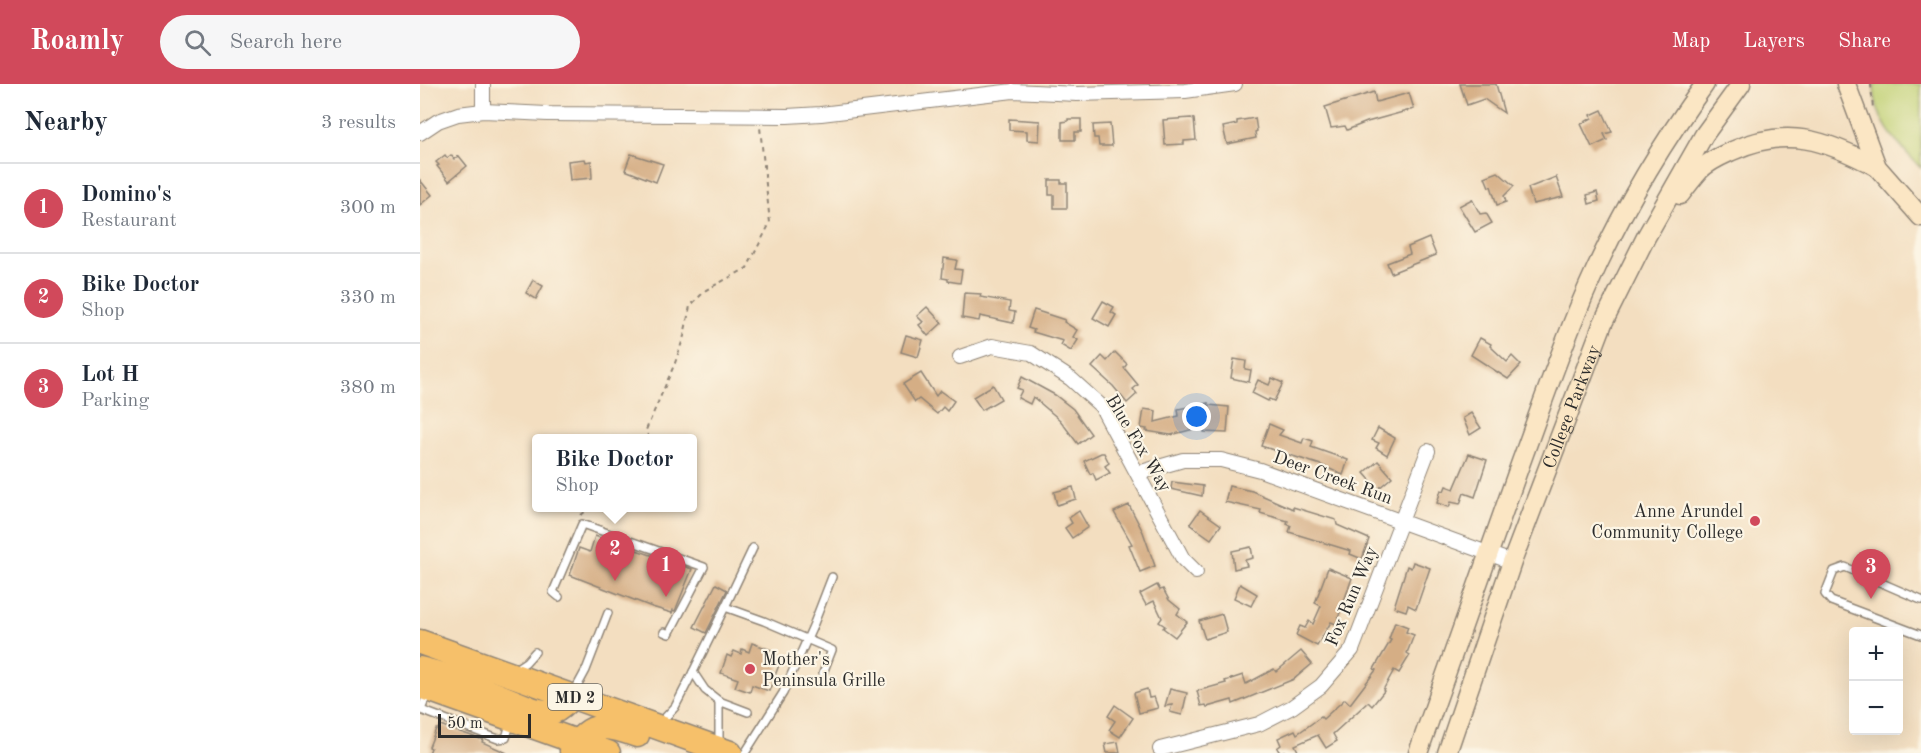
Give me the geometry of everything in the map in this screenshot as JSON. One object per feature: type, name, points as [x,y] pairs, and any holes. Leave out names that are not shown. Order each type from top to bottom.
[{"type":"highway","name":"MD 2","points":[[420,642],[724,751]]},
{"type":"highway","points":[[422,694],[455,678],[534,710],[548,713],[557,711],[572,696]]},
{"type":"highway","name":"MD 2","points":[[422,694],[512,719],[574,747],[608,753]]},
{"type":"highway","points":[[574,747],[588,732],[600,727],[612,726],[686,753]]},
{"type":"main road","name":"College Parkway","points":[[1418,753],[1487,553],[1565,342],[1589,284],[1646,175],[1682,116],[1705,84]]},
{"type":"main road","name":"College Parkway","points":[[1447,753],[1512,562],[1603,323],[1646,237],[1704,135],[1741,84]]},
{"type":"main road","points":[[1846,84],[1877,167]]},
{"type":"main road","points":[[1646,237],[1701,170],[1717,158],[1744,145],[1791,136],[1842,148],[1877,167],[1921,217]]},
{"type":"street","points":[[483,84],[483,111]]},
{"type":"street","points":[[420,133],[438,121],[458,114],[483,111],[547,114],[821,114],[1013,91],[1077,94],[1185,91],[1235,84]]},
{"type":"street","name":"Blue Fox Way","points":[[960,357],[992,346],[1031,353],[1066,374],[1101,406],[1183,559],[1196,572]]},
{"type":"street","name":"Fox Run Way","points":[[1160,749],[1258,724],[1292,707],[1321,686],[1352,650],[1428,451]]},
{"type":"street","name":"Deer Creek Run","points":[[1138,473],[1183,460],[1221,460],[1260,470],[1512,562]]},
{"type":"lane","points":[[559,597],[553,592],[582,524],[704,567],[669,634],[664,633]]},
{"type":"lane","points":[[656,727],[675,707],[753,548]]},
{"type":"lane","points":[[1921,600],[1845,567],[1834,571],[1825,594],[1831,601],[1921,635]]},
{"type":"lane","points":[[745,753],[783,693],[832,577]]},
{"type":"lane","points":[[725,607],[832,651],[823,673]]},
{"type":"lane","points":[[572,696],[586,670],[608,613]]},
{"type":"lane","points":[[507,674],[526,662],[535,652]]},
{"type":"lane","points":[[693,672],[705,690],[719,701],[748,712]]},
{"type":"lane","points":[[719,701],[724,751]]},
{"type":"path","points":[[648,434],[646,430],[684,336],[690,306],[706,290],[747,268],[770,223],[758,115]]},
{"type":"green space","points":[[1874,84],[1921,84],[1921,168],[1882,120],[1875,97]]},
{"type":"building","points":[[1460,84],[1496,84],[1504,113],[1484,99],[1467,105]]},
{"type":"building","points":[[1374,92],[1376,102],[1409,93],[1414,109],[1347,130],[1345,126],[1331,128],[1325,107]]},
{"type":"building","points":[[1602,110],[1612,132],[1604,134],[1607,140],[1592,147],[1581,124],[1592,118],[1591,115]]},
{"type":"building","points":[[1255,118],[1256,138],[1227,144],[1223,127],[1237,124],[1237,121]]},
{"type":"building","points":[[1009,119],[1040,121],[1039,141],[1027,140],[1027,131],[1009,130]]},
{"type":"building","points":[[1068,119],[1081,119],[1081,132],[1075,132],[1075,140],[1062,140],[1062,122]]},
{"type":"building","points":[[1194,119],[1196,140],[1184,141],[1184,144],[1165,145],[1163,120]]},
{"type":"building","points":[[1110,124],[1112,146],[1099,146],[1098,138],[1094,138],[1093,125]]},
{"type":"building","points":[[631,154],[663,164],[656,182],[625,170]]},
{"type":"building","points":[[445,155],[447,158],[451,155],[454,159],[459,156],[467,166],[449,181],[436,162]]},
{"type":"building","points":[[585,159],[586,162],[591,161],[592,178],[570,180],[568,161]]},
{"type":"building","points":[[1498,172],[1514,186],[1504,196],[1506,202],[1497,205],[1491,186],[1489,187],[1485,177]]},
{"type":"building","points":[[1556,177],[1563,197],[1533,204],[1528,188]]},
{"type":"building","points":[[420,180],[432,195],[420,205]]},
{"type":"building","points":[[1049,180],[1061,180],[1061,183],[1067,183],[1067,208],[1054,208],[1054,195],[1049,195]]},
{"type":"building","points":[[1597,192],[1599,201],[1589,204],[1587,195]]},
{"type":"building","points":[[1472,199],[1480,214],[1486,213],[1492,223],[1475,232],[1459,206]]},
{"type":"building","points":[[1429,238],[1436,255],[1391,273],[1387,263],[1410,254],[1408,247]]},
{"type":"building","points":[[944,258],[957,260],[955,269],[962,270],[960,283],[942,278]]},
{"type":"building","points":[[533,280],[543,286],[536,299],[526,293]]},
{"type":"building","points":[[964,293],[981,294],[980,297],[1010,302],[1009,311],[1015,312],[1013,323],[980,316],[979,321],[962,318]]},
{"type":"building","points":[[1103,301],[1114,307],[1111,312],[1116,315],[1109,327],[1093,318]]},
{"type":"building","points":[[927,307],[942,323],[928,336],[919,325],[923,322],[917,316]]},
{"type":"building","points":[[1034,310],[1065,320],[1064,322],[1077,330],[1073,337],[1078,340],[1071,351],[1061,345],[1063,341],[1033,332],[1034,330],[1028,328]]},
{"type":"building","points":[[906,335],[923,340],[918,357],[901,352]]},
{"type":"building","points":[[1480,338],[1491,344],[1490,346],[1507,362],[1512,356],[1521,365],[1508,379],[1471,355]]},
{"type":"building","points":[[1115,352],[1127,364],[1124,368],[1138,385],[1133,389],[1137,394],[1127,403],[1113,386],[1092,367],[1102,356],[1107,361]]},
{"type":"building","points":[[1234,359],[1246,361],[1245,369],[1251,370],[1249,382],[1231,378]]},
{"type":"building","points":[[921,373],[936,396],[940,391],[954,401],[947,411],[943,407],[937,414],[919,399],[915,402],[903,384]]},
{"type":"building","points":[[1022,377],[1055,395],[1073,409],[1091,434],[1078,444],[1060,420],[1033,397],[1030,404],[1018,398],[1022,390],[1017,388]]},
{"type":"building","points":[[1272,378],[1283,383],[1274,401],[1269,399],[1268,401],[1252,393],[1258,380],[1269,385]]},
{"type":"building","points":[[993,385],[1001,399],[982,410],[973,397]]},
{"type":"building","points":[[1208,403],[1208,405],[1229,407],[1227,433],[1204,432],[1205,426],[1171,435],[1141,428],[1144,409],[1156,411],[1155,422],[1179,416],[1178,409]]},
{"type":"building","points":[[1471,413],[1481,428],[1470,435],[1463,418]]},
{"type":"building","points":[[1269,424],[1283,430],[1279,435],[1302,443],[1304,438],[1313,441],[1311,447],[1348,460],[1343,475],[1321,465],[1261,446]]},
{"type":"building","points":[[1378,428],[1395,438],[1387,455],[1376,448],[1379,443],[1372,440]]},
{"type":"building","points":[[1104,453],[1109,463],[1105,466],[1110,473],[1096,480],[1093,473],[1090,474],[1084,461]]},
{"type":"building","points":[[1469,454],[1487,460],[1475,497],[1464,493],[1460,504],[1451,502],[1449,507],[1437,503],[1441,490],[1444,491],[1446,486],[1454,489]]},
{"type":"building","points":[[1378,461],[1392,477],[1378,489],[1364,473]]},
{"type":"building","points":[[1172,482],[1203,486],[1202,496],[1171,489]]},
{"type":"building","points":[[1229,486],[1252,491],[1293,509],[1293,507],[1336,520],[1337,525],[1369,539],[1362,559],[1350,554],[1351,551],[1289,532],[1291,526],[1287,524],[1288,521],[1260,513],[1261,510],[1225,502]]},
{"type":"building","points":[[1073,487],[1076,499],[1057,505],[1054,492]]},
{"type":"building","points":[[1129,505],[1143,532],[1155,566],[1140,572],[1129,545],[1132,544],[1114,512]]},
{"type":"building","points":[[1200,510],[1221,525],[1211,539],[1190,524]]},
{"type":"building","points":[[1079,511],[1088,527],[1072,538],[1065,528],[1072,523],[1069,518]]},
{"type":"building","points":[[595,536],[692,569],[675,611],[673,610],[672,613],[652,607],[570,575],[579,548],[590,552]]},
{"type":"building","points":[[1251,547],[1253,558],[1245,560],[1247,566],[1234,569],[1232,551]]},
{"type":"building","points":[[1413,562],[1430,568],[1416,609],[1408,605],[1406,611],[1394,607],[1407,566],[1411,568]]},
{"type":"building","points":[[1328,568],[1352,578],[1336,624],[1331,622],[1317,646],[1296,635],[1300,626],[1305,628],[1309,621],[1313,624],[1321,606],[1315,603]]},
{"type":"building","points":[[716,584],[727,590],[706,633],[694,627]]},
{"type":"building","points":[[1240,584],[1257,594],[1251,606],[1234,598]]},
{"type":"building","points":[[1157,585],[1180,609],[1177,614],[1187,622],[1175,637],[1159,622],[1162,618],[1154,601],[1146,605],[1140,594]]},
{"type":"building","points":[[1222,614],[1227,632],[1205,639],[1199,621]]},
{"type":"building","points":[[1395,622],[1408,627],[1406,632],[1414,635],[1407,653],[1410,655],[1399,673],[1394,670],[1384,691],[1372,706],[1368,702],[1333,734],[1337,741],[1326,748],[1318,735],[1295,745],[1299,753],[1285,753],[1284,751],[1280,753],[1277,748],[1281,745],[1278,738],[1295,730],[1297,734],[1321,717],[1323,719],[1345,699],[1350,704],[1376,670],[1374,669],[1391,640],[1389,639]]},
{"type":"building","name":"Mother's Peninsula Grille","points":[[752,643],[777,652],[775,658],[781,660],[769,691],[752,685],[750,692],[735,687],[738,679],[721,673],[727,655],[731,657],[734,651],[741,654],[742,649],[749,652]]},
{"type":"building","points":[[1301,651],[1312,664],[1294,679],[1233,704],[1232,700],[1207,707],[1206,705],[1201,706],[1197,691],[1226,683],[1225,681],[1243,675],[1246,684],[1274,669],[1276,672]]},
{"type":"building","points":[[1147,689],[1149,698],[1154,697],[1158,708],[1139,713],[1134,693]]},
{"type":"building","points":[[1170,689],[1187,693],[1182,715],[1170,712],[1172,705],[1165,706]]},
{"type":"building","points":[[1115,705],[1133,718],[1120,737],[1109,730],[1115,721],[1108,716]]},
{"type":"building","points":[[440,725],[483,740],[482,742],[507,753],[429,753],[436,729]]},
{"type":"building","points":[[1118,742],[1120,753],[1107,753],[1105,744]]},
{"type":"place","name":"Anne Arundel Community College","points":[[1755,521]]},
{"type":"place","name":"Bike Doctor","points":[[615,581]]},
{"type":"place","name":"Domino's","points":[[666,597]]},
{"type":"place","name":"Lot H","points":[[1871,599]]},
{"type":"place","name":"Mother's Peninsula Grille","points":[[750,669]]}]
